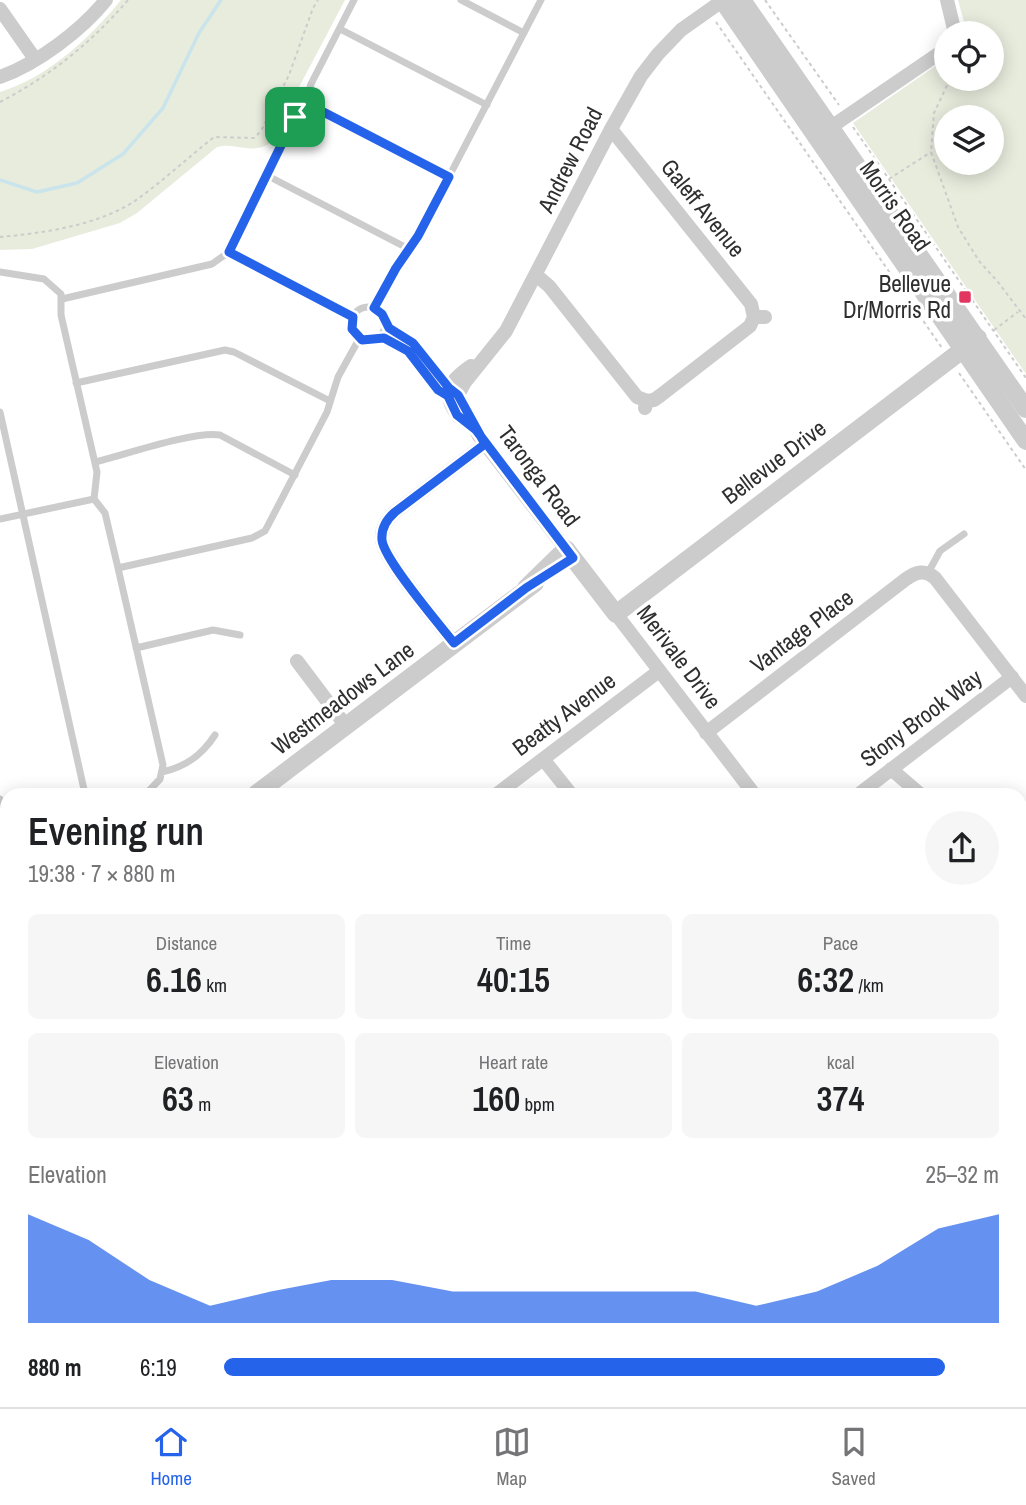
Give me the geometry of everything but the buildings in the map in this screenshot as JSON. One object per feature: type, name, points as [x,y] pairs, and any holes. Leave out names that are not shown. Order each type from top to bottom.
[{"type":"street","points":[[0,77],[35,59],[78,30],[106,0]]},
{"type":"street","name":"Morris Road","points":[[742,0],[832,127],[971,344],[1026,440]]},
{"type":"street","points":[[947,0],[953,21]]},
{"type":"street","name":"Morris Road","points":[[719,3],[832,127]]},
{"type":"street","name":"Andrew Road","points":[[452,393],[462,386],[506,331],[627,99],[658,54],[681,30],[719,3]]},
{"type":"street","points":[[0,9],[35,59]]},
{"type":"street","points":[[832,127],[934,57]]},
{"type":"street","name":"Galeff Avenue","points":[[536,275],[549,286],[646,405],[760,317],[611,129]]},
{"type":"street","name":"Morris Road","points":[[971,344],[1026,409]]},
{"type":"street","name":"Bellevue Drive","points":[[615,614],[971,344]]},
{"type":"street","name":"Taronga Road","points":[[452,393],[485,444],[570,553]]},
{"type":"street","points":[[454,643],[388,557],[382,537],[386,522],[395,512],[485,444]]},
{"type":"street","name":"Merivale Drive","points":[[570,553],[749,788]]},
{"type":"street","name":"Westmeadows Lane","points":[[264,788],[570,553]]},
{"type":"street","name":"Vantage Place","points":[[706,733],[912,575],[919,572],[928,573]]},
{"type":"street","points":[[928,573],[940,584],[1026,696]]},
{"type":"street","points":[[296,661],[346,726]]},
{"type":"street","name":"Beatty Avenue","points":[[505,788],[659,670]]},
{"type":"street","name":"Stony Brook Way","points":[[867,788],[1012,677]]},
{"type":"street","points":[[543,759],[566,788]]},
{"type":"street","points":[[891,769],[912,788]]},
{"type":"lane","points":[[62,299],[206,266],[218,262],[229,252],[268,176],[292,121],[306,103],[312,84],[354,0]]},
{"type":"lane","points":[[461,0],[524,33]]},
{"type":"lane","points":[[374,308],[418,236],[541,0]]},
{"type":"lane","points":[[340,29],[487,105]]},
{"type":"lane","points":[[306,103],[449,177]]},
{"type":"lane","points":[[268,176],[409,249]]},
{"type":"lane","points":[[229,252],[353,317]]},
{"type":"lane","points":[[0,272],[44,279],[58,290],[62,299],[61,315],[98,481],[94,499],[104,513],[162,759],[162,772],[153,788]]},
{"type":"lane","points":[[374,308],[382,314],[386,324],[377,339],[368,341],[359,339],[352,329],[353,317],[362,309],[374,308]]},
{"type":"lane","name":"Taronga Road","points":[[386,324],[413,343],[452,393]]},
{"type":"lane","name":"Taronga Road","points":[[377,339],[384,338],[408,351],[438,390],[452,393]]},
{"type":"lane","points":[[118,568],[258,536],[269,525],[295,475],[330,401],[338,377],[359,339]]},
{"type":"lane","points":[[76,383],[225,349],[330,401]]},
{"type":"lane","points":[[0,412],[84,788]]},
{"type":"lane","points":[[95,463],[195,436],[214,434],[295,475]]},
{"type":"lane","points":[[0,519],[94,499]]},
{"type":"lane","points":[[928,573],[940,551],[964,534]]},
{"type":"lane","points":[[136,648],[213,630],[240,635]]},
{"type":"lane","points":[[162,772],[189,762],[202,752],[215,735]]},
{"type":"path","points":[[0,102],[43,78],[75,55],[128,0]]},
{"type":"path","points":[[0,237],[47,232],[98,218],[137,200],[214,136],[254,138],[261,131],[289,75],[318,0]]},
{"type":"path","points":[[765,0],[832,127],[889,179],[971,344],[1026,470]]},
{"type":"path","points":[[719,3],[971,344],[1026,377]]},
{"type":"path","points":[[944,91],[934,113],[932,152],[958,228],[979,261],[1026,319]]},
{"type":"path","points":[[889,179],[932,152]]},
{"type":"path","points":[[971,344],[1018,312]]},
{"type":"shaded area","points":[[121,0],[345,0],[269,144],[255,148],[217,147],[137,213],[120,223],[32,249],[0,250],[0,92],[35,77],[67,55]]},
{"type":"shaded area","points":[[958,0],[1026,0],[1026,374],[853,123],[934,67],[934,91],[1004,91],[1004,21],[964,21]]},
{"type":"waterway","points":[[0,180],[37,192],[77,183],[123,154],[163,108],[199,33],[221,0]]},
{"type":"place","name":"Bellevue Dr/Morris Rd","points":[[965,297]]},
{"type":"route","points":[[295,117],[229,252],[353,317],[352,329],[359,339],[371,341],[384,338],[408,351],[438,390],[448,396],[462,421],[476,430],[573,558],[526,588],[454,643],[388,557],[382,537],[386,522],[395,512],[485,444],[476,430],[474,423],[462,406],[458,395],[449,388],[413,343],[389,328],[382,314],[374,308],[401,259],[418,236],[449,177],[306,103],[295,117]]}]
